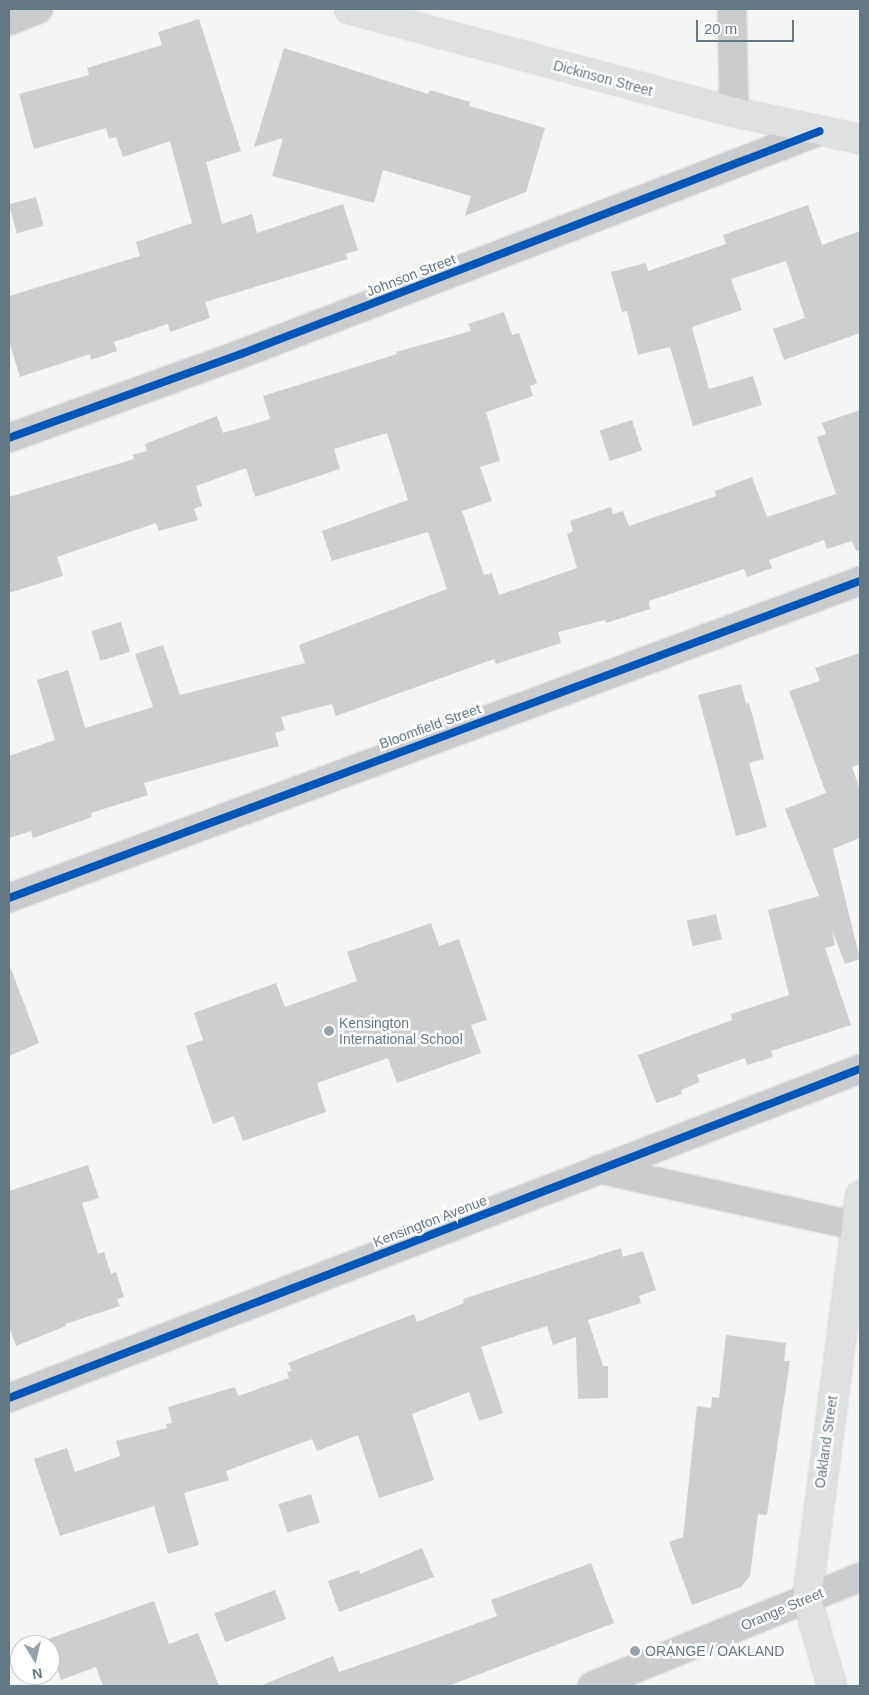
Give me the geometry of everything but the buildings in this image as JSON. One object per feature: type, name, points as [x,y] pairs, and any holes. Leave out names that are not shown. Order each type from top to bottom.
[{"type":"main road","name":"Dickinson Street","points":[[349,9],[734,112],[860,139]]},
{"type":"main road","name":"Oakland Street","points":[[832,1686],[807,1598],[860,1195]]},
{"type":"street","points":[[9,21],[39,9]]},
{"type":"street","points":[[732,9],[734,112]]},
{"type":"street","name":"Johnson Street","points":[[9,438],[241,354],[820,131]]},
{"type":"street","name":"Bloomfield Street","points":[[9,898],[860,581]]},
{"type":"street","name":"Kensington Avenue","points":[[9,1398],[860,1069]]},
{"type":"street","points":[[599,1169],[856,1226]]},
{"type":"street","name":"Orange Street","points":[[592,1686],[860,1577]]},
{"type":"cycle path","points":[[9,438],[241,354],[820,131]]},
{"type":"cycle path","points":[[9,898],[860,581]]},
{"type":"cycle path","points":[[9,1398],[860,1069]]},
{"type":"place","name":"Kensington International School","points":[[329,1031]]},
{"type":"place","name":"ORANGE / OAKLAND","points":[[635,1651]]}]
